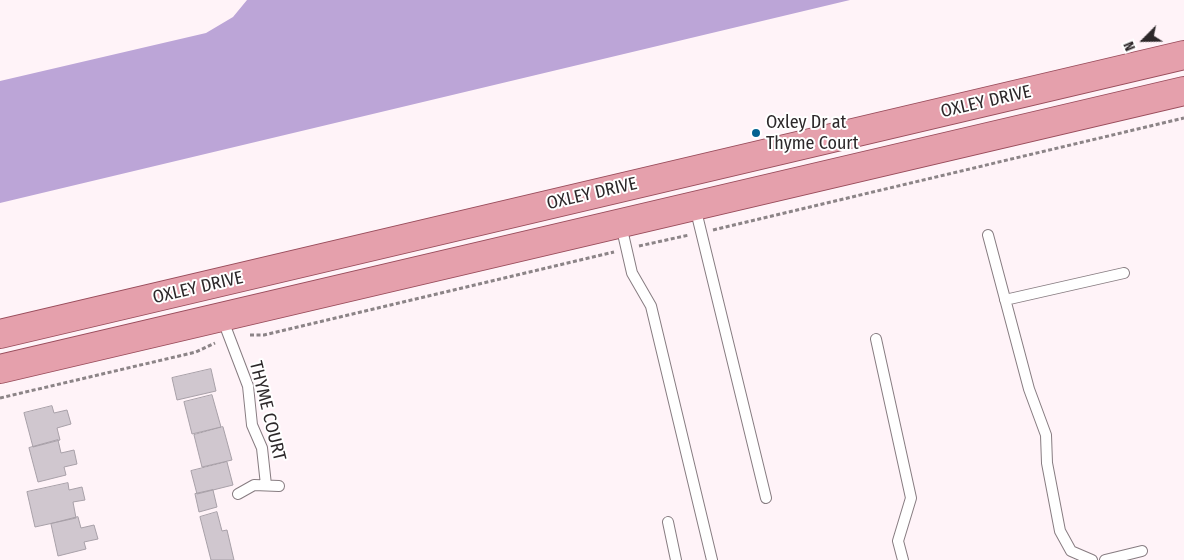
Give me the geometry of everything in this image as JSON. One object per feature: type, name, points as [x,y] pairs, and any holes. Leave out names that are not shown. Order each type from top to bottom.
[{"type":"main road","name":"OXLEY DRIVE","points":[[0,334],[1184,55]]},
{"type":"main road","name":"OXLEY DRIVE","points":[[0,369],[226,328],[620,222],[1184,90]]},
{"type":"main road","points":[[842,136],[844,144],[850,148],[864,149],[982,125],[1012,131]]},
{"type":"lane","points":[[695,205],[766,498]]},
{"type":"lane","points":[[620,222],[632,273],[651,306],[712,560]]},
{"type":"lane","points":[[988,235],[1029,389],[1046,435],[1047,462],[1060,531],[1071,551],[1092,560]]},
{"type":"lane","points":[[1005,300],[1124,273]]},
{"type":"lane","name":"THYME COURT","points":[[226,328],[248,386],[252,425],[262,448],[266,484]]},
{"type":"lane","points":[[876,339],[911,498],[898,541],[903,560]]},
{"type":"lane","points":[[238,494],[254,484],[279,486]]},
{"type":"lane","points":[[668,522],[676,560]]},
{"type":"lane","points":[[1105,560],[1142,551]]},
{"type":"path","points":[[0,398],[196,352],[214,343],[226,328],[247,335],[264,335],[1184,118]]},
{"type":"shaded area","points":[[247,0],[850,0],[0,203],[0,81],[206,33],[233,17]]},
{"type":"building","points":[[211,369],[216,391],[177,400],[172,378]]},
{"type":"building","points":[[212,395],[221,427],[192,434],[184,402]]},
{"type":"building","points":[[52,406],[54,413],[67,410],[71,424],[57,428],[60,440],[33,447],[24,413]]},
{"type":"building","points":[[223,427],[232,460],[202,467],[194,435]]},
{"type":"building","points":[[58,440],[61,453],[74,450],[77,464],[64,467],[66,475],[38,482],[29,448]]},
{"type":"building","points":[[227,462],[233,485],[197,494],[191,471]]},
{"type":"building","points":[[68,483],[69,490],[82,487],[85,500],[73,502],[76,518],[35,527],[27,492]]},
{"type":"building","points":[[213,490],[217,507],[199,512],[195,494]]},
{"type":"building","points":[[217,512],[222,531],[227,530],[234,560],[211,560],[200,517]]},
{"type":"building","points":[[78,517],[81,528],[94,525],[98,539],[84,542],[86,549],[58,556],[51,524]]},
{"type":"place","name":"Oxley Dr at Thyme Court","points":[[756,133]]}]
